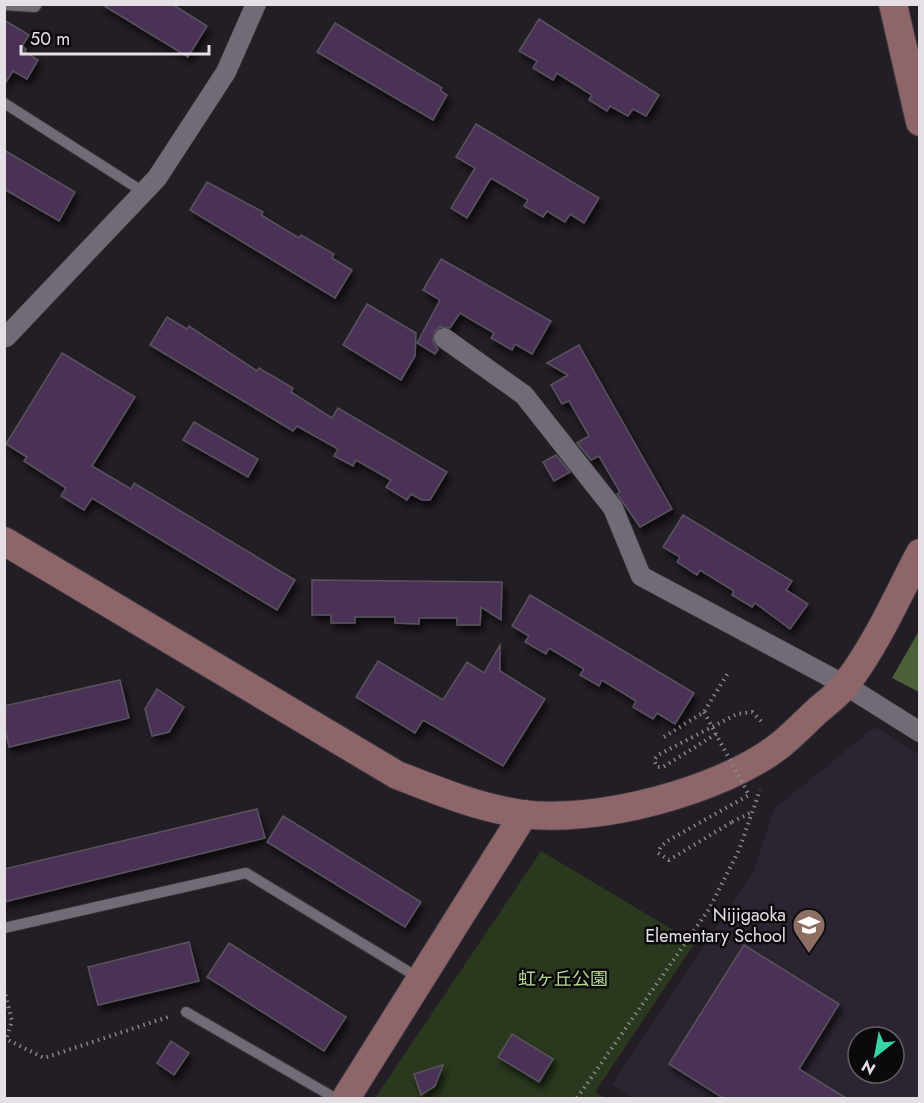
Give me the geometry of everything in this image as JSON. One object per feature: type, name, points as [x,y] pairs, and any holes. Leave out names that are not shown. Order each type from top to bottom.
[{"type":"street","points":[[6,337],[145,192],[226,72],[256,4]]},
{"type":"street","points":[[893,4],[920,122]]},
{"type":"street","points":[[444,338],[524,395],[613,508],[641,576],[845,685],[920,732]]},
{"type":"street","points":[[4,541],[397,775],[464,801],[524,814],[588,814],[666,800],[735,771],[777,747],[845,685],[876,636],[920,553]]},
{"type":"street","points":[[346,1098],[524,814]]},
{"type":"lane","points":[[4,5],[35,7],[37,4]]},
{"type":"lane","points":[[4,103],[145,192]]},
{"type":"lane","points":[[4,928],[246,873],[422,980]]},
{"type":"lane","points":[[186,1012],[335,1098]]},
{"type":"path","points":[[664,737],[704,712],[728,673]]},
{"type":"path","points":[[704,712],[749,795],[669,840],[661,846],[658,853],[669,860],[751,813]]},
{"type":"path","points":[[716,734],[663,767],[657,767],[654,760],[658,754],[737,714]]},
{"type":"path","points":[[577,1098],[709,909],[739,850],[777,747]]},
{"type":"path","points":[[4,989],[12,1021],[5,1040],[44,1058],[186,1012]]},
{"type":"shaded area","name":"Nijigaoka Elementary School","points":[[875,727],[919,754],[919,1098],[634,1098],[612,1085],[754,871],[774,809]]},
{"type":"green space","points":[[919,631],[919,692],[892,678]]},
{"type":"green space","name":"虹ヶ丘公園","points":[[541,851],[695,943],[595,1092],[605,1098],[375,1098]]},
{"type":"building","points":[[101,4],[172,4],[207,26],[188,57]]},
{"type":"building","points":[[539,19],[659,95],[646,116],[633,109],[628,116],[610,106],[607,111],[589,100],[592,95],[557,73],[553,80],[533,68],[537,61],[519,51]]},
{"type":"building","points":[[4,20],[29,35],[22,46],[26,49],[25,52],[38,60],[27,79],[13,71],[4,85]]},
{"type":"building","points":[[335,23],[442,88],[440,90],[447,95],[433,120],[317,52]]},
{"type":"building","points":[[476,124],[599,198],[584,223],[570,214],[565,222],[547,211],[543,217],[524,206],[528,200],[491,178],[467,218],[451,208],[475,168],[456,157]]},
{"type":"building","points":[[4,150],[75,192],[59,221],[4,189]]},
{"type":"building","points":[[207,182],[263,212],[261,215],[299,238],[301,235],[334,254],[332,258],[352,270],[335,298],[190,210]]},
{"type":"building","points":[[441,259],[551,321],[532,354],[515,344],[512,350],[491,338],[494,333],[460,313],[450,328],[440,327],[434,332],[433,342],[438,349],[435,354],[417,343],[440,300],[423,290]]},
{"type":"building","points":[[367,304],[416,333],[415,356],[401,380],[343,345]]},
{"type":"building","points":[[167,317],[187,329],[189,326],[257,371],[259,368],[293,388],[291,392],[332,418],[338,408],[447,472],[430,500],[422,500],[411,494],[407,500],[386,487],[391,480],[356,460],[353,466],[334,456],[338,449],[297,426],[293,431],[150,345]]},
{"type":"building","points":[[579,345],[672,509],[640,527],[617,494],[620,492],[599,456],[591,460],[577,443],[589,436],[569,401],[562,404],[551,385],[568,375],[547,363]]},
{"type":"building","points":[[62,353],[135,397],[92,466],[131,489],[134,483],[295,580],[277,610],[92,498],[84,510],[61,496],[66,488],[24,461],[27,457],[6,444]]},
{"type":"building","points":[[194,422],[258,459],[248,477],[183,440]]},
{"type":"building","points":[[556,455],[570,472],[554,481],[543,462]]},
{"type":"building","points":[[683,515],[792,581],[786,590],[808,604],[790,629],[755,603],[752,607],[732,595],[734,591],[700,570],[697,575],[677,562],[680,557],[663,547]]},
{"type":"building","points":[[312,580],[502,582],[501,620],[481,607],[480,625],[457,625],[457,618],[419,618],[419,624],[395,623],[395,617],[355,617],[355,623],[331,623],[331,615],[312,615]]},
{"type":"building","points":[[530,595],[694,693],[675,724],[657,713],[653,719],[633,707],[636,701],[602,680],[599,686],[580,675],[584,669],[549,648],[546,654],[525,642],[529,636],[512,626]]},
{"type":"building","points":[[500,645],[500,671],[545,699],[503,766],[423,720],[415,733],[356,697],[378,661],[443,700],[467,662],[484,673]]},
{"type":"building","points":[[120,680],[129,718],[9,747],[4,725],[4,706]]},
{"type":"building","points":[[157,689],[184,707],[169,732],[152,736],[145,709]]},
{"type":"building","points":[[257,809],[265,838],[4,902],[4,869]]},
{"type":"building","points":[[283,816],[421,902],[405,927],[267,842]]},
{"type":"building","points":[[189,942],[199,981],[98,1005],[88,967]]},
{"type":"building","points":[[229,943],[346,1017],[324,1051],[207,977]]},
{"type":"building","points":[[744,945],[839,1004],[799,1069],[846,1098],[723,1098],[669,1064]]},
{"type":"building","points":[[512,1034],[553,1059],[539,1082],[498,1057]]},
{"type":"building","points":[[171,1041],[189,1053],[174,1075],[157,1063]]},
{"type":"building","points":[[443,1065],[435,1086],[421,1095],[414,1074]]},
{"type":"place","name":"Nijigaoka Elementary School","points":[[809,954]]}]
